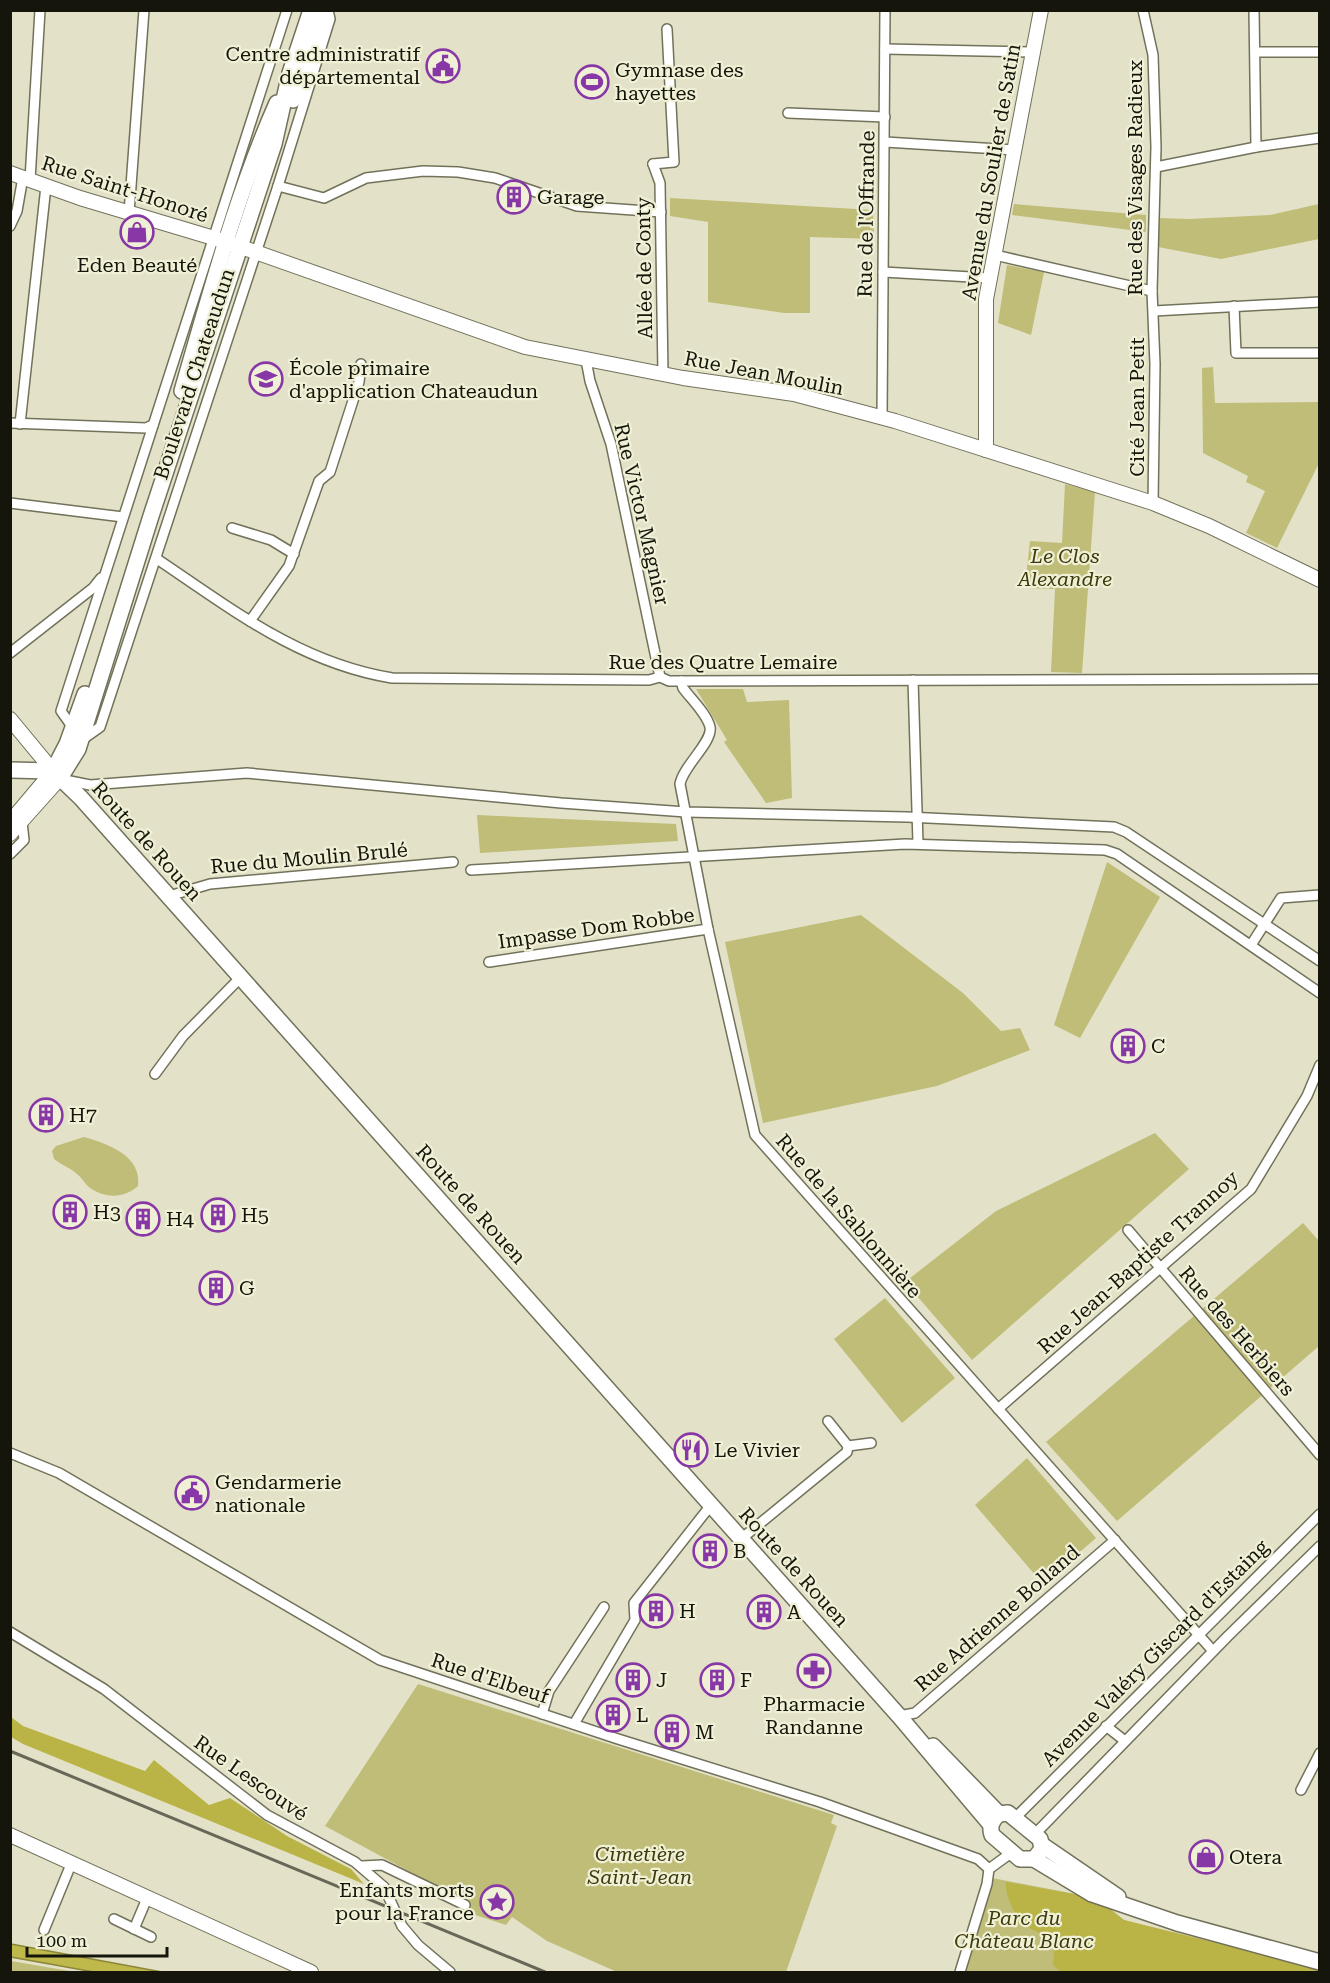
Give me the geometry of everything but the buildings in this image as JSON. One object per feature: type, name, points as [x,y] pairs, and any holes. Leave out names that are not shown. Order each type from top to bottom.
[{"type":"main road","points":[[264,132],[300,10]]},
{"type":"main road","name":"Boulevard Chateaudun","points":[[227,242],[274,144],[294,79],[311,10]]},
{"type":"main road","points":[[294,79],[323,10]]},
{"type":"main road","name":"Avenue du Soulier de Satin","points":[[986,450],[984,340],[989,278],[1041,10]]},
{"type":"main road","name":"Boulevard Chateaudun","points":[[57,774],[73,760],[77,734],[227,242],[264,132],[294,79]]},
{"type":"main road","name":"Rue Saint-Honoré","points":[[21,177],[129,213],[227,242]]},
{"type":"main road","name":"Rue Jean Moulin","points":[[227,242],[525,347],[663,374],[794,394],[882,417],[1153,502],[1209,526],[1320,580]]},
{"type":"main road","name":"Route de Rouen","points":[[10,719],[899,1716],[957,1768],[995,1819],[995,1840],[1011,1853]]},
{"type":"main road","points":[[10,770],[57,774]]},
{"type":"main road","points":[[10,834],[15,819],[57,774]]},
{"type":"main road","points":[[995,1819],[1008,1813],[1016,1817],[1039,1839],[1138,1910]]},
{"type":"main road","points":[[10,1835],[312,1972]]},
{"type":"main road","points":[[1011,1853],[1026,1861],[1034,1859],[1040,1853],[1039,1839]]},
{"type":"main road","points":[[1034,1859],[1092,1894],[1138,1910],[1320,1962]]},
{"type":"street","points":[[10,226],[17,211],[40,10]]},
{"type":"street","points":[[129,213],[144,10]]},
{"type":"street","name":"Boulevard Chateaudun","points":[[287,10],[227,242],[153,425],[61,711],[77,734],[100,727],[157,560],[278,186],[330,19],[328,10]]},
{"type":"street","name":"Rue de l'Offrande","points":[[882,417],[885,10]]},
{"type":"street","name":"Rue des Visages Radieux","points":[[1143,10],[1154,55],[1156,167],[1152,291],[1154,311]]},
{"type":"street","points":[[1254,10],[1256,147]]},
{"type":"street","name":"Allée de Conty","points":[[663,374],[661,212],[659,174],[653,164],[674,162],[667,29]]},
{"type":"street","points":[[885,49],[1033,52]]},
{"type":"street","points":[[1256,52],[1320,52]]},
{"type":"street","points":[[294,79],[312,76]]},
{"type":"street","points":[[788,113],[885,117]]},
{"type":"street","points":[[1156,167],[1256,147],[1320,138]]},
{"type":"street","points":[[885,142],[1015,150]]},
{"type":"street","points":[[278,186],[324,198],[366,178],[423,171],[458,172],[495,178],[577,206],[661,212]]},
{"type":"street","points":[[46,186],[15,424],[146,428],[153,425]]},
{"type":"street","points":[[995,255],[1152,291]]},
{"type":"street","points":[[883,272],[989,278]]},
{"type":"street","points":[[1154,311],[1320,302]]},
{"type":"street","points":[[1234,306],[1236,353],[1320,353]]},
{"type":"street","name":"Cité Jean Petit","points":[[1153,502],[1154,311]]},
{"type":"street","name":"Rue Victor Magnier","points":[[586,360],[590,381],[611,444],[660,677]]},
{"type":"street","points":[[250,621],[289,566],[319,481],[330,472],[360,382],[361,364]]},
{"type":"street","points":[[10,503],[123,517]]},
{"type":"street","points":[[232,528],[272,540],[294,554]]},
{"type":"street","name":"Rue des Quatre Lemaire","points":[[157,560],[286,644],[363,673],[392,678],[649,681],[660,677],[669,681],[1320,679]]},
{"type":"street","points":[[10,653],[93,588],[104,574]]},
{"type":"street","points":[[913,680],[918,843]]},
{"type":"street","name":"Rue de la Sablonnière","points":[[681,681],[683,688],[710,726],[710,735],[682,774],[680,784],[708,929],[754,1135],[1213,1651]]},
{"type":"street","points":[[57,774],[74,783],[90,785],[247,773],[561,803],[686,812],[917,817],[1114,827],[1126,831],[1320,961]]},
{"type":"street","points":[[10,854],[24,840],[15,819]]},
{"type":"street","points":[[471,870],[918,843],[1105,850],[1117,854],[1320,993]]},
{"type":"street","name":"Rue du Moulin Brulé","points":[[169,896],[210,884],[453,862]]},
{"type":"street","points":[[1251,945],[1281,898],[1320,895]]},
{"type":"street","name":"Impasse Dom Robbe","points":[[489,962],[708,929]]},
{"type":"street","points":[[155,1074],[183,1036],[241,977]]},
{"type":"street","name":"Rue Jean-Baptiste Trannoy","points":[[998,1409],[1251,1189],[1307,1096],[1320,1065]]},
{"type":"street","name":"Rue des Herbiers","points":[[1128,1230],[1320,1455]]},
{"type":"street","points":[[741,1539],[847,1452],[848,1446],[828,1421]]},
{"type":"street","points":[[848,1446],[871,1443]]},
{"type":"street","name":"Rue d'Elbeuf","points":[[10,1453],[59,1473],[380,1660],[901,1829],[978,1859],[989,1869]]},
{"type":"street","points":[[574,1724],[635,1620],[634,1603],[711,1505]]},
{"type":"street","name":"Avenue Valéry Giscard d'Estaing","points":[[1016,1817],[1197,1634],[1320,1514]]},
{"type":"street","name":"Rue Adrienne Bolland","points":[[899,1716],[915,1713],[1115,1540]]},
{"type":"street","name":"Avenue Valéry Giscard d'Estaing","points":[[1039,1839],[1125,1741],[1320,1546]]},
{"type":"street","points":[[542,1714],[549,1691],[603,1607]]},
{"type":"street","name":"Rue Lescouvé","points":[[10,1632],[104,1689],[173,1745],[280,1823],[362,1866],[384,1887],[402,1926],[418,1945],[450,1972]]},
{"type":"street","points":[[1106,1726],[1125,1741]]},
{"type":"street","points":[[1301,1790],[1320,1753]]},
{"type":"street","points":[[960,1972],[987,1884],[989,1869],[1011,1853]]},
{"type":"street","points":[[44,1930],[72,1862]]},
{"type":"street","points":[[362,1866],[382,1865],[465,1905]]},
{"type":"street","points":[[134,1929],[148,1896]]},
{"type":"street","points":[[114,1919],[151,1937]]},
{"type":"green space","points":[[670,198],[873,210],[874,239],[810,237],[810,313],[784,313],[708,302],[708,222],[670,216]]},
{"type":"green space","points":[[1014,204],[1146,215],[1146,232],[1012,215]]},
{"type":"green space","points":[[1319,204],[1319,239],[1221,259],[1158,247],[1158,218],[1189,219],[1270,215]]},
{"type":"green space","points":[[1007,265],[1044,272],[1031,335],[998,323]]},
{"type":"green space","points":[[1213,367],[1215,403],[1319,402],[1319,463],[1277,548],[1246,533],[1265,491],[1246,482],[1248,476],[1203,453],[1202,368]]},
{"type":"green space","name":"Le Clos Alexandre","points":[[1065,484],[1095,492],[1082,673],[1051,672],[1055,589],[1025,588],[1030,541],[1062,543]]},
{"type":"green space","points":[[696,689],[743,689],[747,702],[789,700],[792,798],[766,803],[724,742],[727,740]]},
{"type":"green space","points":[[477,815],[676,824],[678,841],[480,853]]},
{"type":"green space","points":[[1107,862],[1160,897],[1080,1038],[1054,1025]]},
{"type":"green space","points":[[861,915],[963,993],[1001,1031],[1020,1028],[1030,1050],[937,1086],[763,1123],[725,942]]},
{"type":"green space","points":[[1155,1133],[1189,1169],[972,1360],[905,1282],[996,1211]]},
{"type":"green space","points":[[84,1137],[104,1143],[129,1159],[138,1176],[138,1186],[121,1195],[102,1194],[90,1188],[75,1172],[54,1159],[52,1151],[56,1146]]},
{"type":"green space","points":[[1303,1223],[1319,1241],[1319,1346],[1117,1521],[1046,1442]]},
{"type":"green space","points":[[885,1298],[955,1378],[902,1423],[834,1339]]},
{"type":"green space","points":[[1027,1458],[1096,1538],[1043,1584],[975,1505]]},
{"type":"green space","name":"Cimetière Saint-Jean","points":[[418,1684],[834,1815],[831,1823],[837,1826],[786,1972],[617,1972],[547,1941],[512,1917],[506,1925],[463,1911],[466,1902],[325,1826]]},
{"type":"green space","name":"Parc du Château Blanc","points":[[992,1878],[1096,1898],[1124,1920],[1319,1972],[965,1972]]},
{"type":"green space","points":[[11,1961],[76,1972],[11,1972]]},
{"type":"shaded area","points":[[11,1717],[23,1726],[145,1771],[154,1760],[209,1805],[230,1798],[287,1836],[351,1869],[364,1884],[23,1744],[11,1737]]},
{"type":"shaded area","name":"Parc du Château Blanc","points":[[1006,1882],[1096,1898],[1124,1920],[1319,1968],[1319,1972],[1061,1972],[1053,1965],[1055,1940],[1021,1921],[1008,1899]]},
{"type":"shaded area","points":[[11,1944],[162,1972],[94,1972],[11,1957]]},
{"type":"railway","points":[[10,1751],[545,1972]]},
{"type":"place","name":"Centre administratif départemental","points":[[443,66]]},
{"type":"place","name":"Gymnase des hayettes","points":[[592,82]]},
{"type":"place","name":"Garage","points":[[514,197]]},
{"type":"place","name":"Eden Beauté","points":[[137,232]]},
{"type":"place","name":"École primaire d'application Chateaudun","points":[[266,379]]},
{"type":"place","name":"C","points":[[1128,1046]]},
{"type":"place","name":"H7","points":[[46,1115]]},
{"type":"place","name":"H3","points":[[70,1212]]},
{"type":"place","name":"H5","points":[[218,1215]]},
{"type":"place","name":"H4","points":[[143,1219]]},
{"type":"place","name":"G","points":[[216,1288]]},
{"type":"place","name":"Le Vivier","points":[[691,1450]]},
{"type":"place","name":"Gendarmerie nationale","points":[[192,1493]]},
{"type":"place","name":"B","points":[[710,1551]]},
{"type":"place","name":"H","points":[[656,1611]]},
{"type":"place","name":"A","points":[[764,1612]]},
{"type":"place","name":"Pharmacie Randanne","points":[[814,1671]]},
{"type":"place","name":"J","points":[[633,1680]]},
{"type":"place","name":"F","points":[[717,1680]]},
{"type":"place","name":"L","points":[[613,1715]]},
{"type":"place","name":"M","points":[[672,1732]]},
{"type":"place","name":"Otera","points":[[1206,1857]]},
{"type":"place","name":"Enfants morts pour la France","points":[[497,1902]]}]
